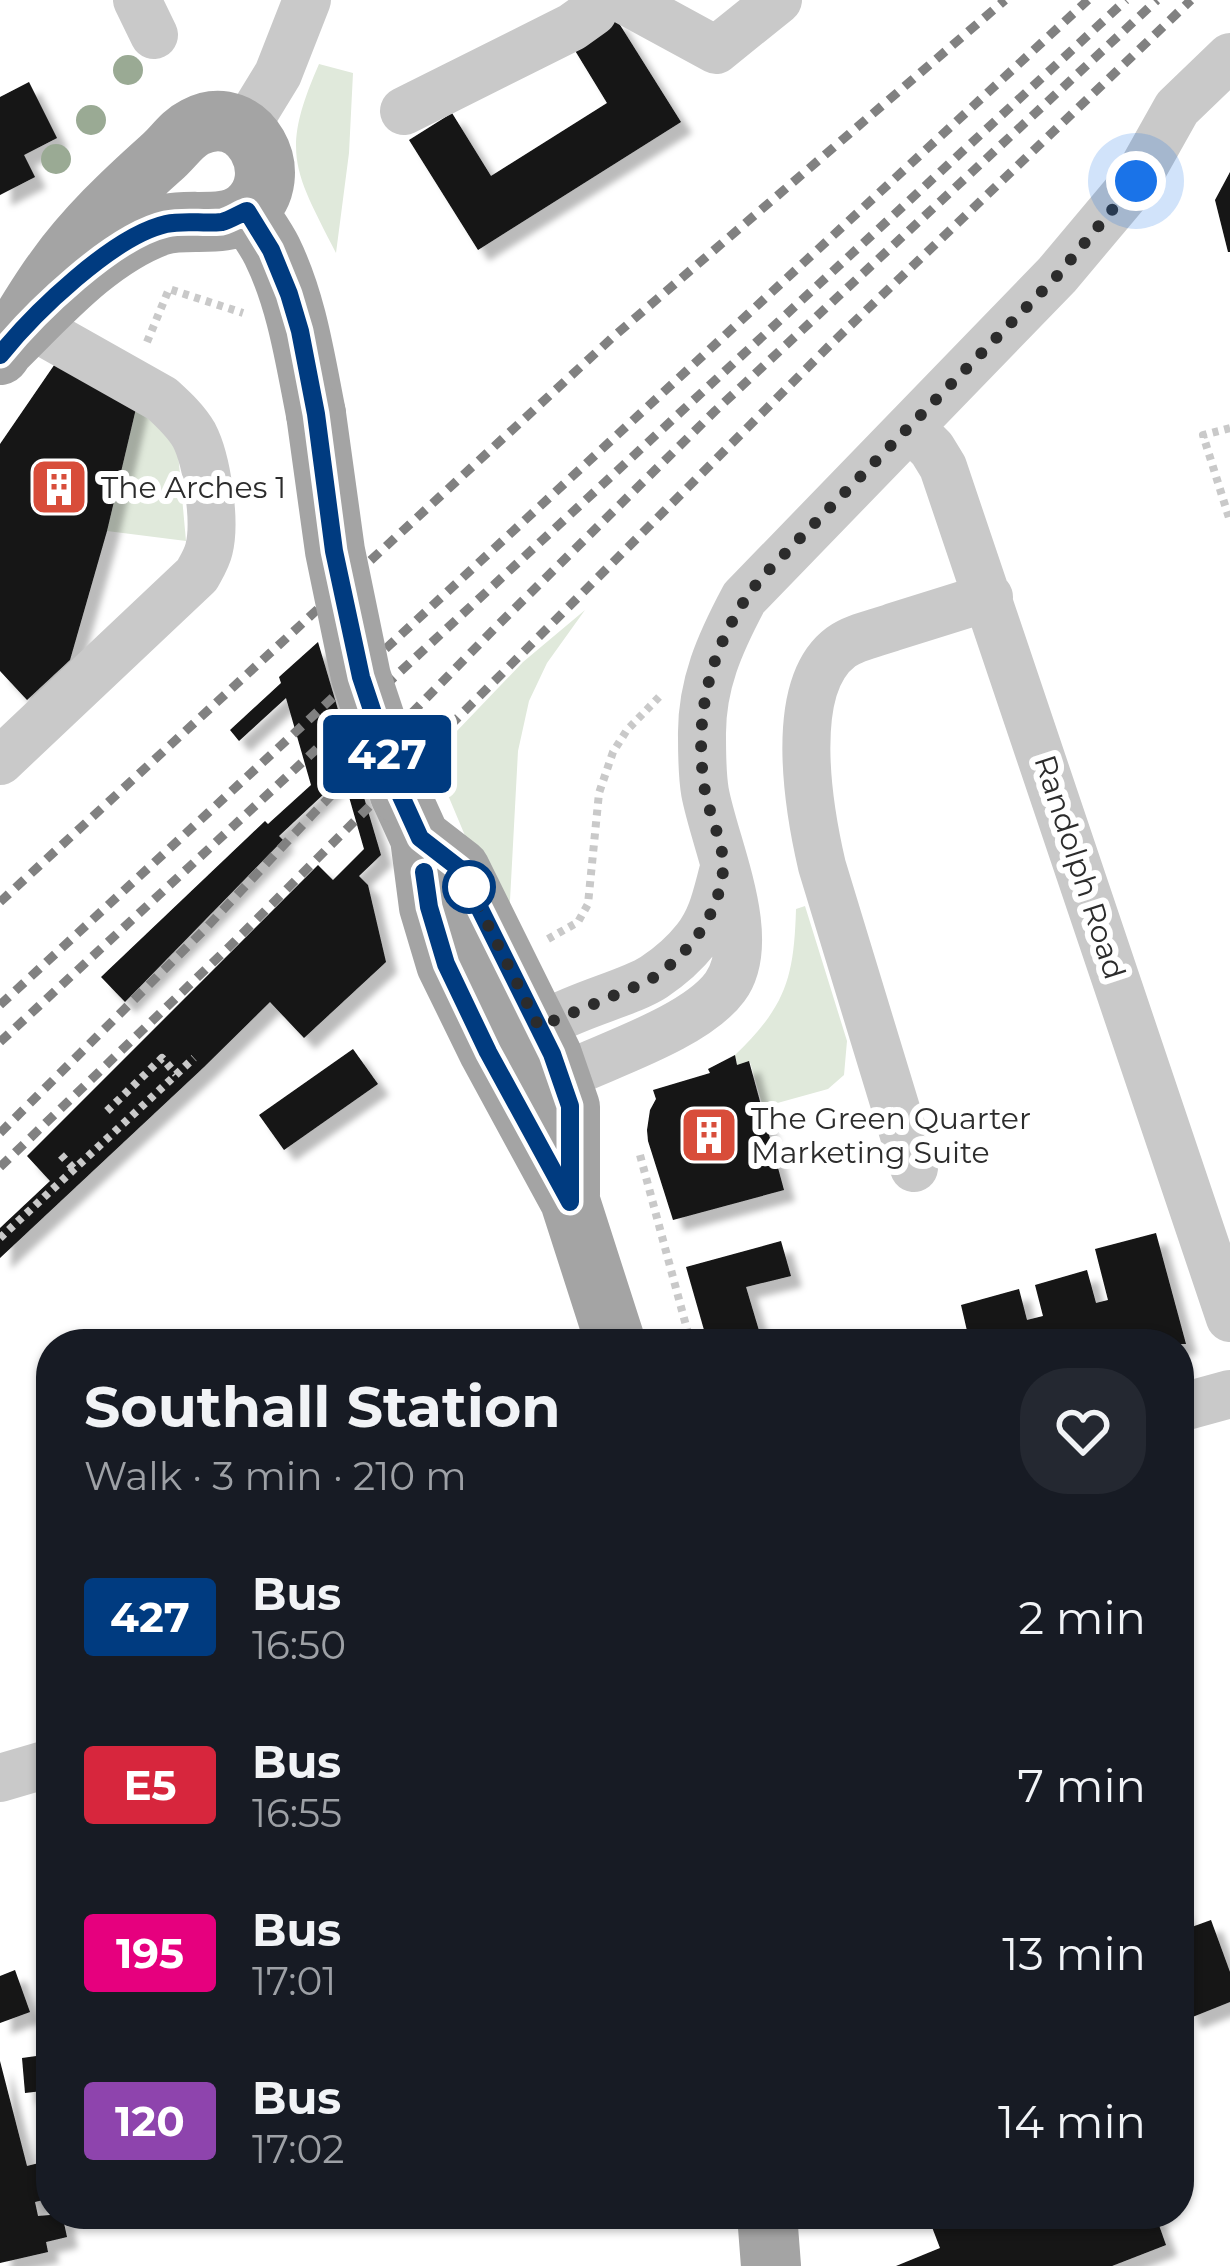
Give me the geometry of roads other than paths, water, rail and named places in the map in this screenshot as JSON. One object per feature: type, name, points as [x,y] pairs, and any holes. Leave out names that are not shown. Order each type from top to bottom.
[{"type":"main road","points":[[225,120],[245,128],[266,170],[261,193],[222,216],[162,225],[126,242],[68,285],[11,343],[56,268],[111,203],[180,137],[197,125],[225,120]]},
{"type":"main road","points":[[168,152],[166,179],[176,203],[222,216],[271,250],[289,294],[316,414],[334,551],[361,677],[410,816],[446,964],[570,1202],[611,1329]]},
{"type":"main road","points":[[410,816],[460,869],[539,1027],[570,1106],[570,1202]]},
{"type":"main road","points":[[767,2229],[771,2266]]},
{"type":"street","points":[[245,128],[278,74],[307,0]]},
{"type":"street","points":[[404,111],[572,27],[598,0]]},
{"type":"street","points":[[624,0],[716,50],[778,0]]},
{"type":"street","points":[[562,1084],[573,1072],[674,1027],[728,985],[739,952],[740,926],[705,789],[702,734],[706,687],[722,640],[744,598],[1058,275],[1136,181],[1178,109],[1230,57]]},
{"type":"street","points":[[0,761],[197,574],[208,554],[213,527],[202,455],[193,433],[162,399],[11,343]]},
{"type":"street","name":"Randolph Road","points":[[910,428],[944,467],[1230,1318]]},
{"type":"street","points":[[914,1168],[811,820],[806,785],[812,693],[823,666],[842,646],[989,597]]},
{"type":"street","points":[[534,1136],[515,1064],[519,1046],[539,1027],[652,979],[678,958],[709,920],[724,867]]},
{"type":"street","points":[[1194,1404],[1230,1394]]},
{"type":"street","points":[[0,1778],[36,1767]]},
{"type":"railway","points":[[0,902],[613,337],[1005,0]]},
{"type":"railway","points":[[0,1005],[1088,0]]},
{"type":"railway","points":[[0,1042],[1126,0]]},
{"type":"railway","points":[[0,1133],[496,627],[715,411],[1157,0]]},
{"type":"railway","points":[[0,1167],[229,947],[829,346],[1191,0]]},
{"type":"place","name":"The Arches 1","points":[[59,487]]},
{"type":"place","name":"The Green Quarter Marketing Suite","points":[[709,1135]]}]
